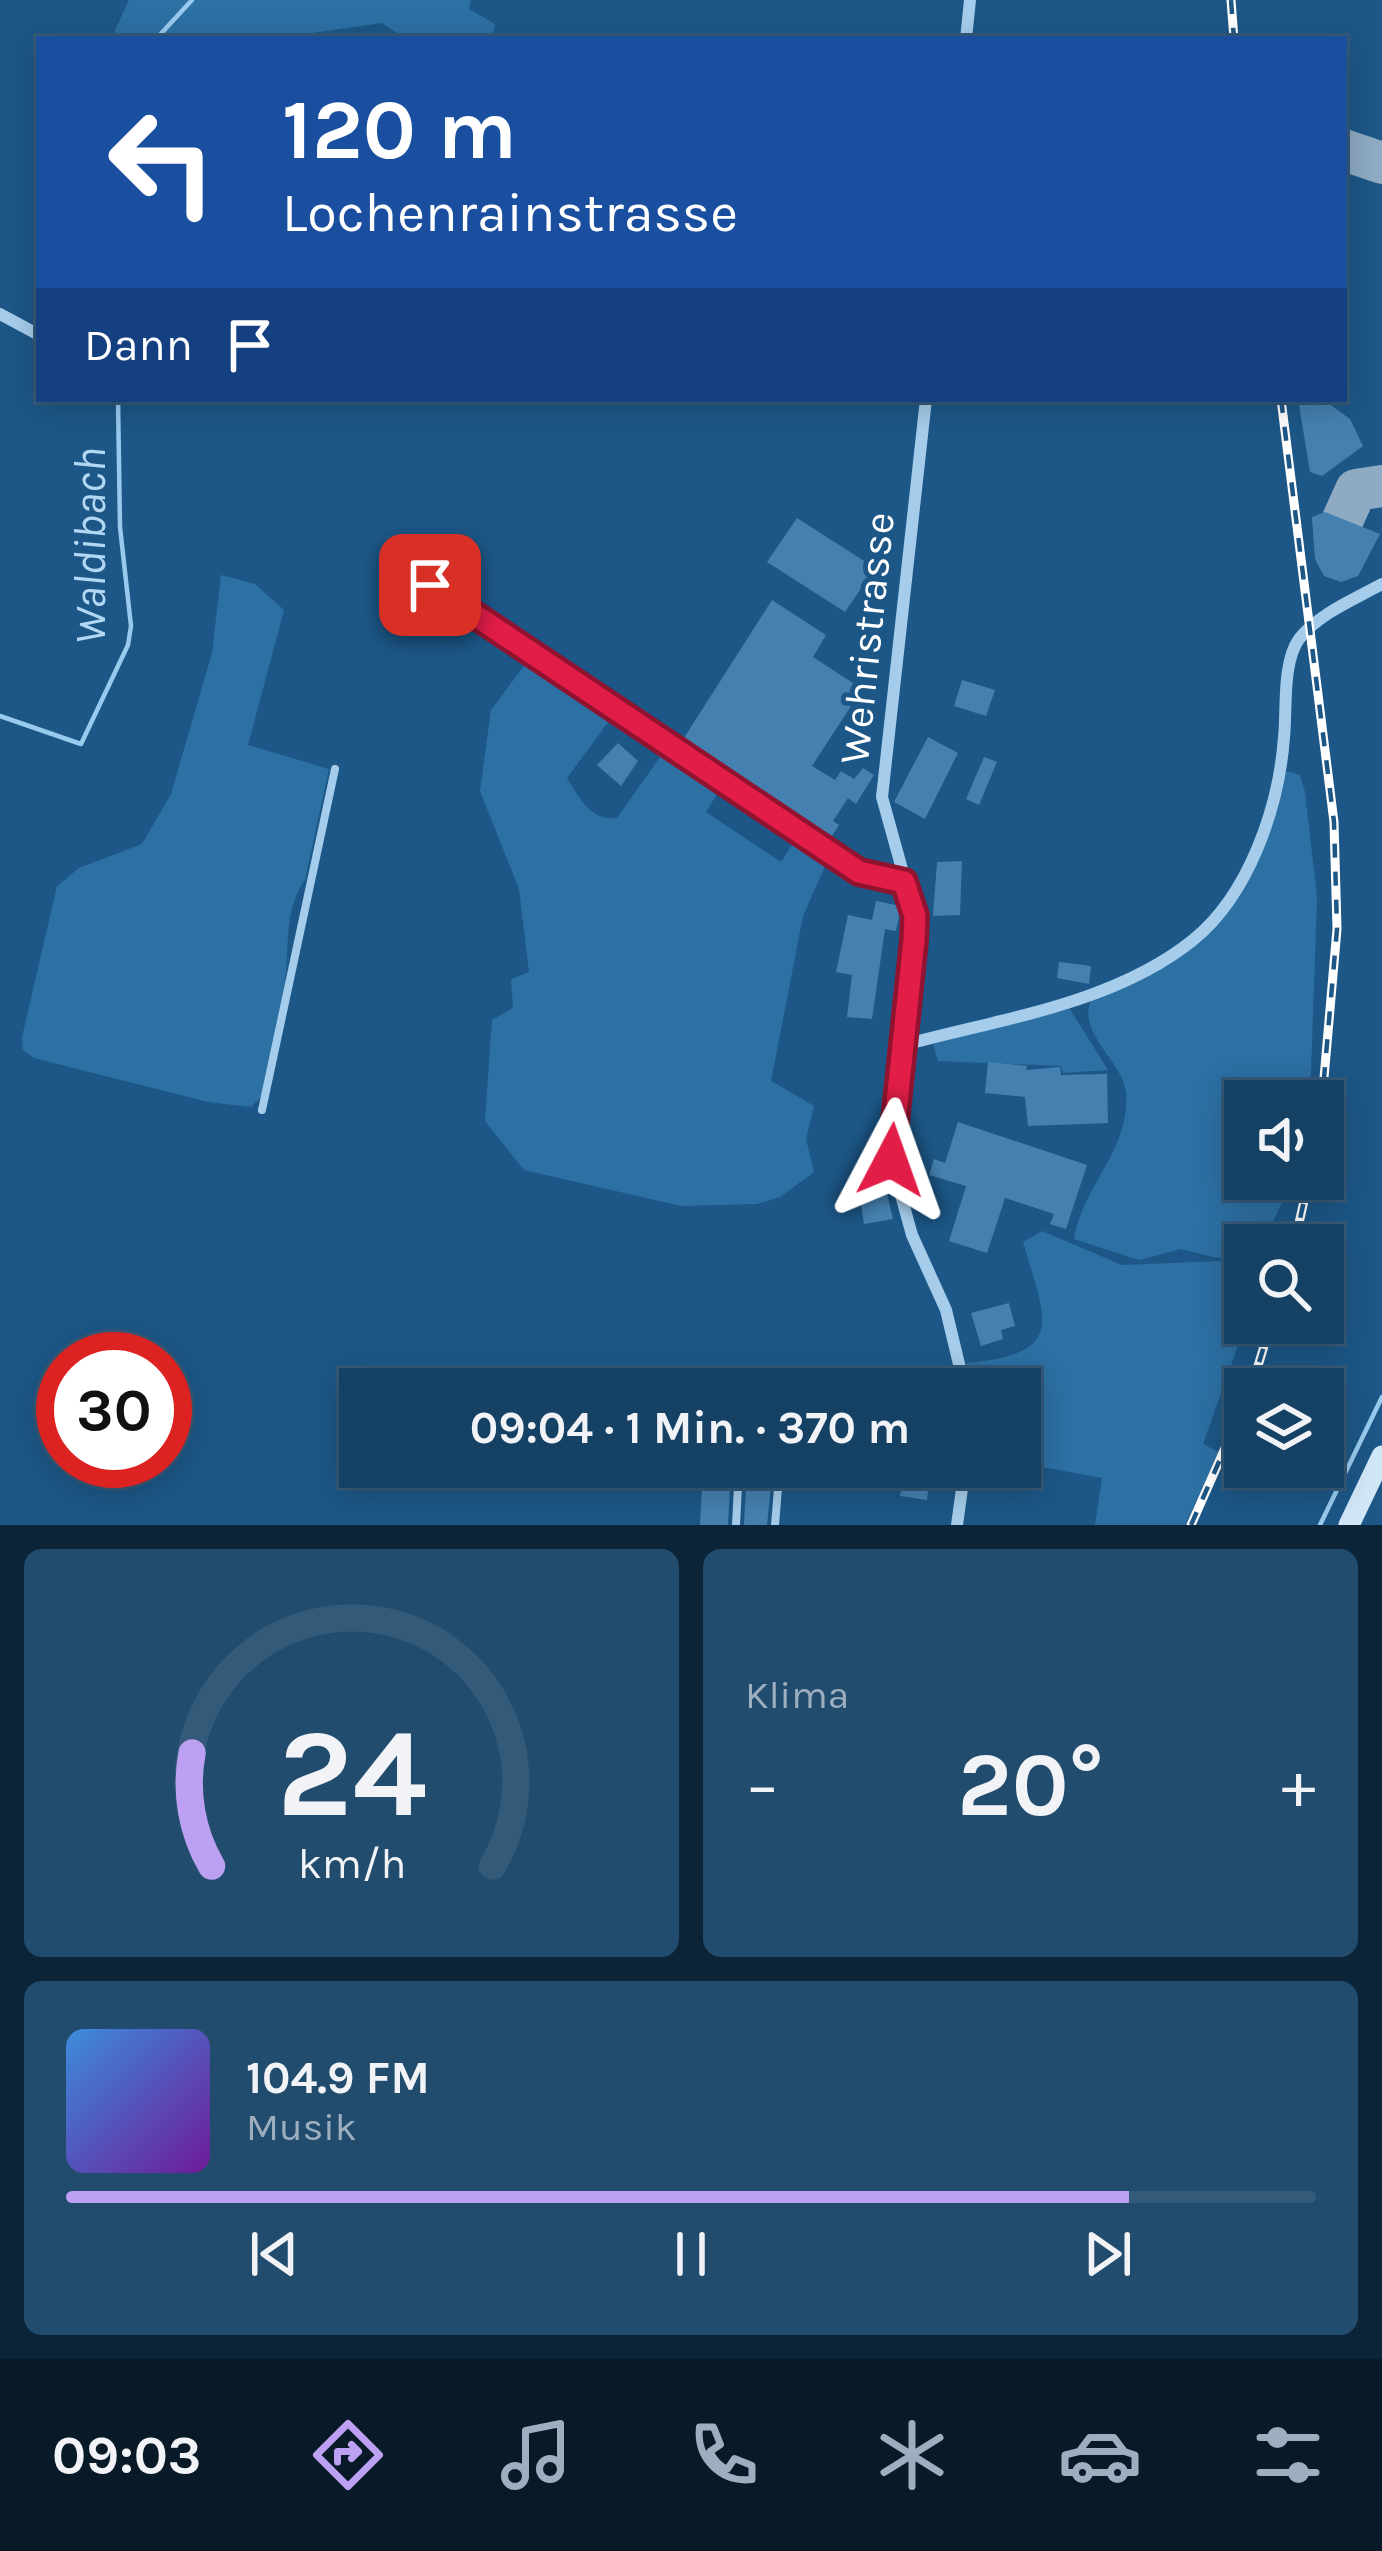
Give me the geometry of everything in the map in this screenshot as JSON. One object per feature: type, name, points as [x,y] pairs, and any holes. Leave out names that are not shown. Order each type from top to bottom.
[{"type":"main road","points":[[1349,1525],[1382,1456]]},
{"type":"street","points":[[966,36],[970,0]]},
{"type":"street","points":[[0,314],[36,333]]},
{"type":"street","name":"Wehristrasse","points":[[926,402],[882,797],[915,916],[891,1160],[912,1235],[946,1310],[960,1368]]},
{"type":"street","points":[[904,1045],[1105,990],[1150,969],[1198,937],[1237,890],[1265,820],[1282,760],[1297,642],[1312,626],[1382,584]]},
{"type":"street","points":[[957,1525],[962,1488]]},
{"type":"lane","points":[[430,585],[859,872],[904,882]]},
{"type":"lane","points":[[262,1110],[335,769]]},
{"type":"lane","points":[[736,1525],[738,1488]]},
{"type":"lane","points":[[776,1525],[778,1488]]},
{"type":"shaded area","points":[[129,0],[471,0],[469,9],[495,24],[493,36],[401,36],[382,23],[291,36],[112,36]]},
{"type":"shaded area","points":[[221,575],[255,584],[284,610],[248,745],[329,769],[305,880],[291,913],[282,1003],[263,1095],[251,1107],[208,1102],[34,1058],[23,1050],[22,1037],[57,886],[79,868],[142,844],[171,794],[212,653]]},
{"type":"shaded area","points":[[527,662],[612,717],[567,778],[593,812],[617,818],[665,750],[722,786],[706,812],[781,862],[798,835],[829,857],[803,916],[771,1081],[814,1106],[806,1139],[814,1172],[780,1197],[757,1204],[681,1206],[524,1170],[485,1121],[492,1020],[513,1008],[511,979],[529,972],[519,889],[480,791],[491,710]]},
{"type":"shaded area","points":[[1286,771],[1300,775],[1317,897],[1311,1073],[1310,1080],[1224,1080],[1224,1200],[1283,1200],[1272,1224],[1224,1224],[1224,1257],[1181,1249],[1139,1260],[1074,1239],[1126,1113],[1123,1080],[1090,1024],[1091,1000],[1167,963],[1211,931],[1245,887]]},
{"type":"shaded area","points":[[1068,1006],[1108,1070],[1063,1073],[1061,1066],[938,1061],[933,1044]]},
{"type":"shaded area","points":[[1042,1231],[1122,1265],[1224,1261],[1224,1344],[1239,1344],[1230,1368],[1224,1368],[1224,1385],[1203,1444],[1219,1452],[1185,1525],[1095,1525],[1102,1478],[1041,1467],[1041,1368],[967,1368],[966,1363],[1020,1352],[1041,1330],[1038,1294],[1023,1242]]},
{"type":"building","points":[[1298,402],[1328,403],[1350,419],[1363,446],[1322,476],[1310,472]]},
{"type":"building","points":[[1325,512],[1380,534],[1358,576],[1341,582],[1324,576],[1315,559],[1312,517]]},
{"type":"building","points":[[797,518],[875,568],[845,612],[767,562]]},
{"type":"building","points":[[772,600],[826,635],[813,657],[862,689],[812,766],[835,780],[841,771],[854,779],[863,768],[874,775],[856,804],[848,798],[833,821],[839,825],[832,836],[811,823],[808,827],[682,741]]},
{"type":"building","points":[[962,680],[995,690],[986,716],[954,706]]},
{"type":"building","points":[[928,737],[958,753],[925,819],[894,802]]},
{"type":"building","points":[[618,743],[638,761],[621,786],[597,765]]},
{"type":"building","points":[[984,757],[997,762],[979,805],[966,799]]},
{"type":"building","points":[[962,861],[960,915],[933,916],[937,862]]},
{"type":"building","points":[[876,901],[901,906],[896,931],[885,929],[872,1019],[847,1017],[852,975],[836,972],[848,915],[872,920]]},
{"type":"building","points":[[1059,962],[1091,966],[1089,984],[1057,978]]},
{"type":"building","points":[[988,1062],[1027,1066],[1026,1070],[1060,1067],[1061,1075],[1107,1074],[1108,1123],[1028,1126],[1025,1097],[985,1093]]},
{"type":"building","points":[[958,1122],[1087,1165],[1066,1229],[1050,1224],[1054,1214],[1005,1198],[987,1253],[949,1241],[966,1186],[929,1175],[934,1159],[945,1163]]},
{"type":"building","points":[[879,1160],[893,1219],[864,1224],[855,1164]]},
{"type":"building","points":[[1009,1303],[1015,1326],[1001,1330],[1003,1339],[981,1346],[971,1313]]},
{"type":"building","points":[[702,1488],[730,1488],[728,1525],[700,1525]]},
{"type":"building","points":[[746,1488],[771,1488],[767,1525],[744,1525]]},
{"type":"building","points":[[901,1488],[929,1488],[927,1500],[900,1496]]},
{"type":"waterway","name":"Waldibach","points":[[159,36],[192,0]]},
{"type":"waterway","name":"Waldibach","points":[[0,716],[81,744],[128,645],[131,626],[120,527],[118,402]]},
{"type":"waterway","points":[[1320,1525],[1382,1397]]},
{"type":"taxiway","points":[[1347,151],[1382,163]]},
{"type":"taxiway","points":[[1343,519],[1356,490],[1382,486]]},
{"type":"railway","points":[[1231,0],[1234,36]]},
{"type":"railway","points":[[1281,402],[1334,822],[1337,929],[1324,1080]]},
{"type":"railway","points":[[1299,1224],[1304,1200]]},
{"type":"railway","points":[[1257,1368],[1265,1344]]},
{"type":"railway","points":[[1191,1525],[1224,1450]]},
{"type":"route","points":[[430,585],[859,872],[904,882],[915,916],[914,940],[892,1115],[891,1160]]}]
